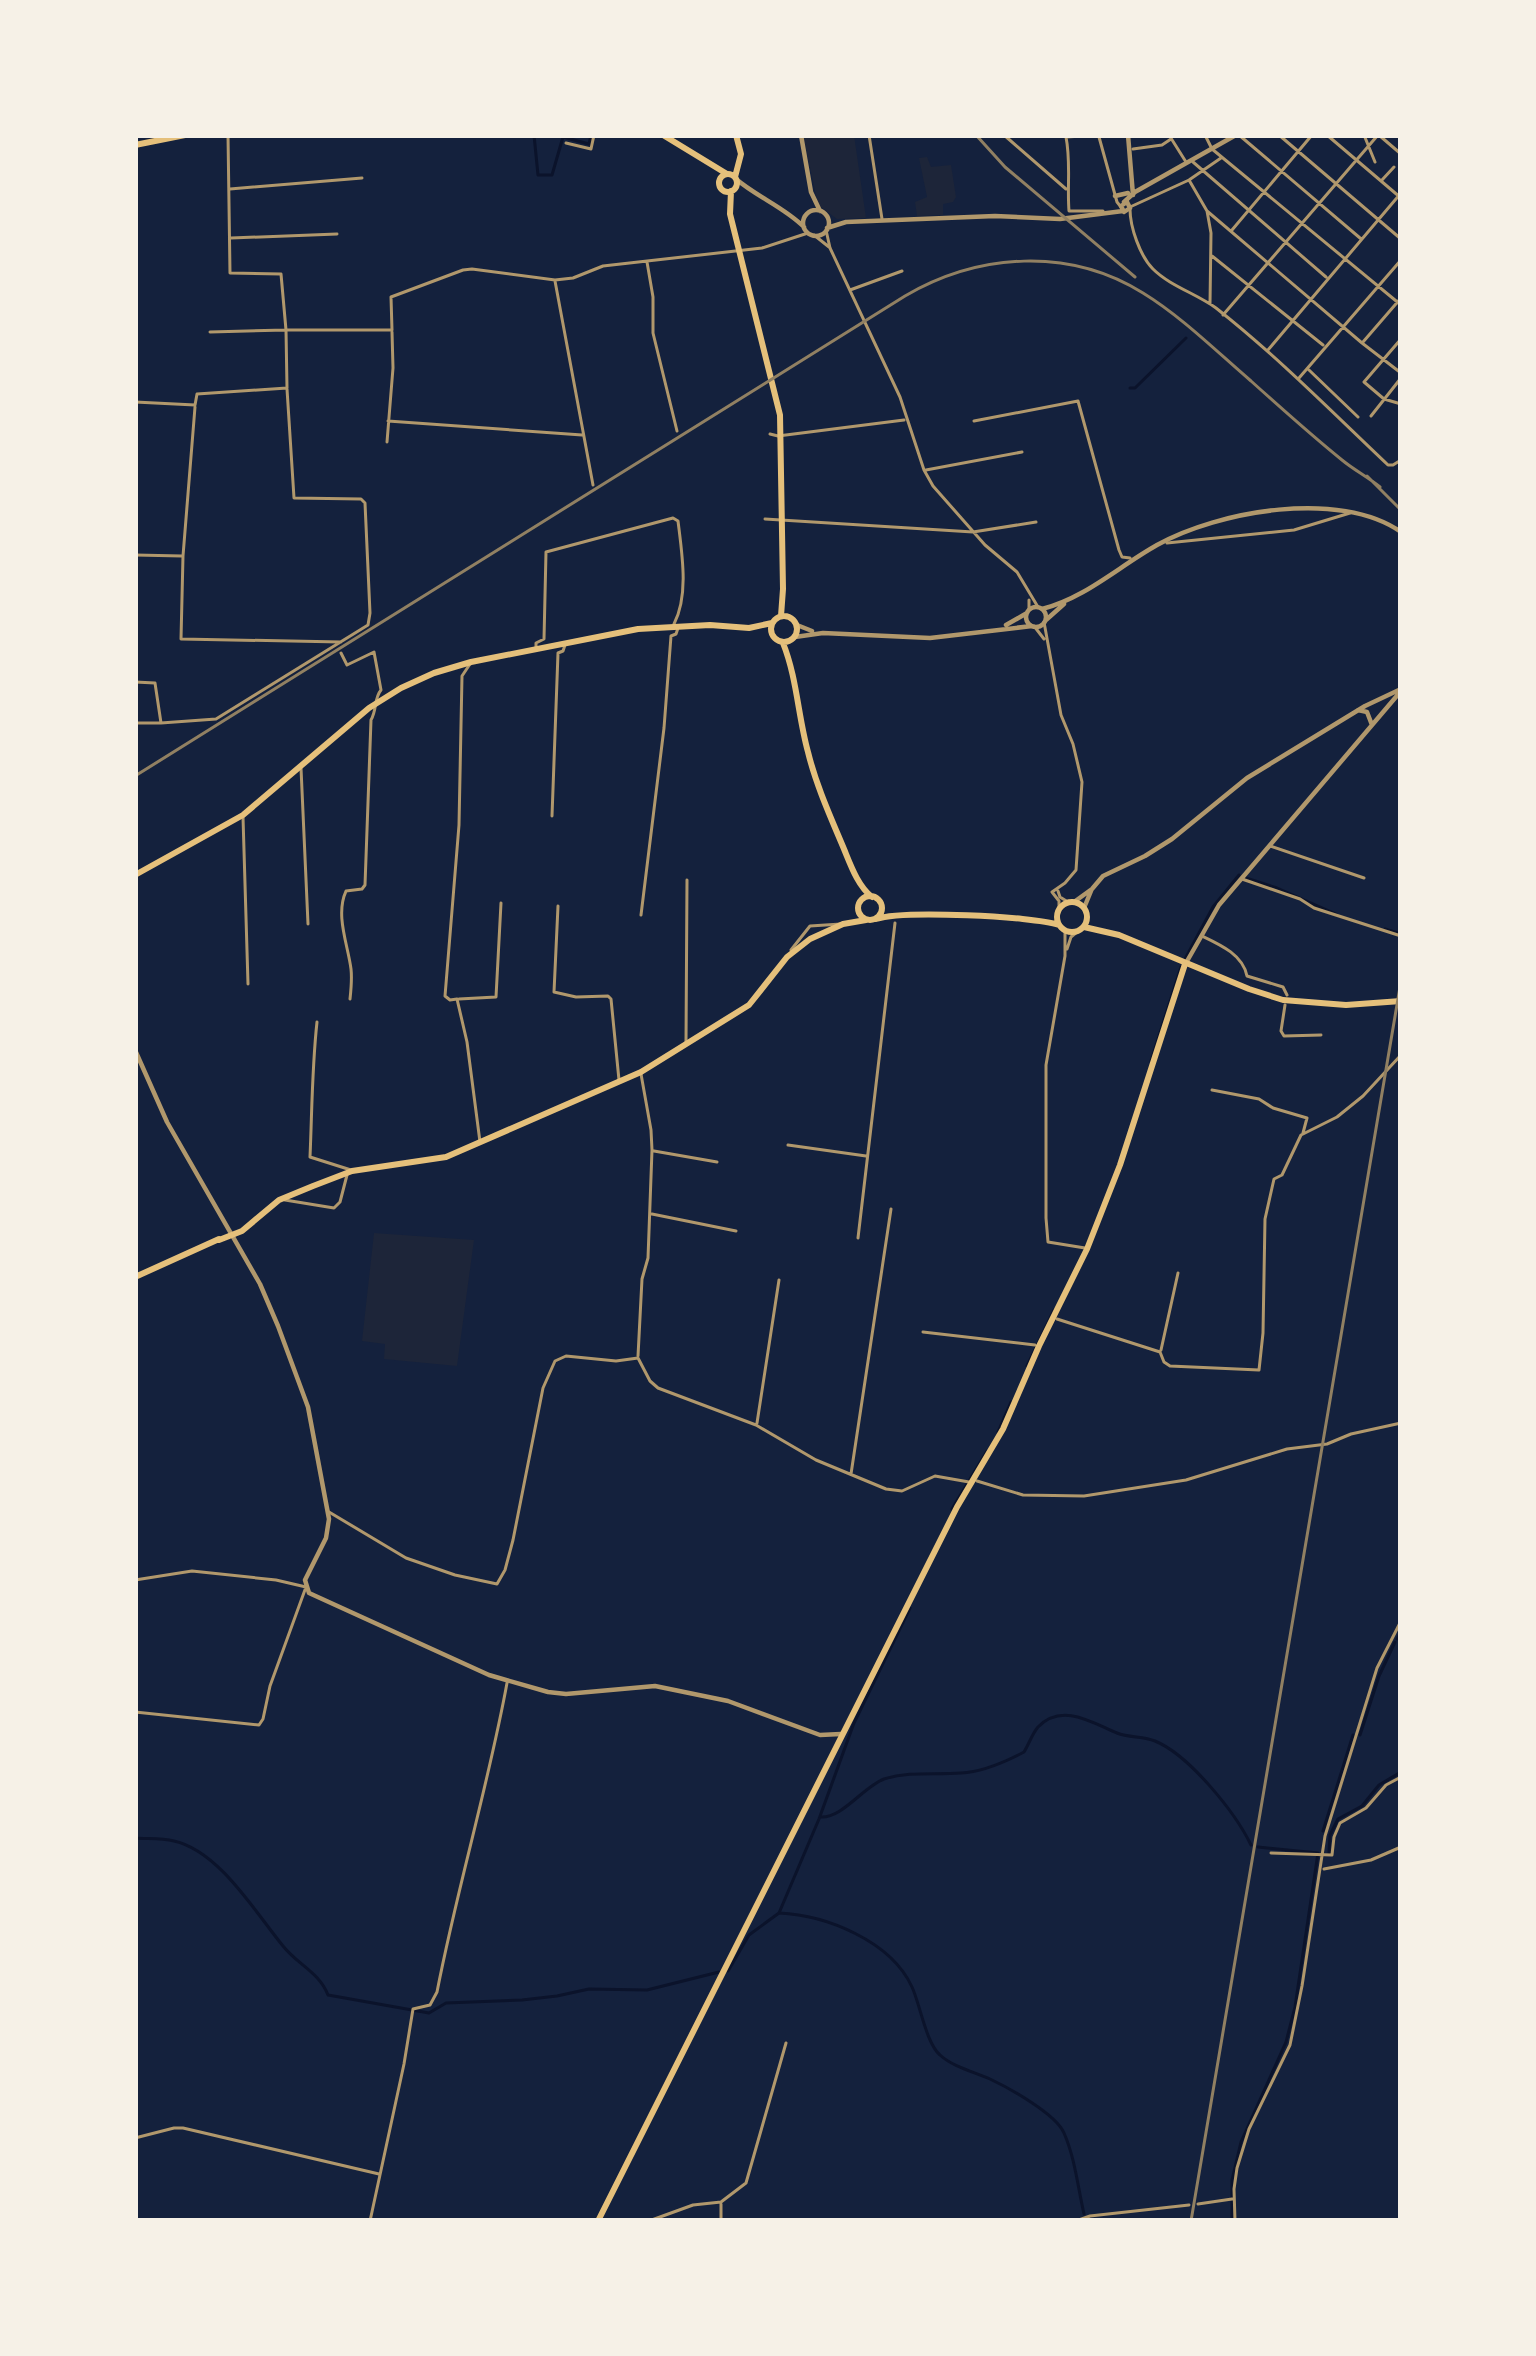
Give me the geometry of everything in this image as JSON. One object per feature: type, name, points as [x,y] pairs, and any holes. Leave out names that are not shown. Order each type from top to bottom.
[{"type":"main road","points":[[135,145],[185,135]]},
{"type":"main road","points":[[663,135],[732,176]]},
{"type":"main road","points":[[730,214],[732,176],[741,154],[736,135]]},
{"type":"main road","points":[[703,162],[715,175],[730,214],[775,388],[782,444],[781,616]]},
{"type":"main road","points":[[719,186],[720,178],[732,176]]},
{"type":"main road","points":[[719,186],[726,192],[733,190]]},
{"type":"main road","points":[[783,589],[797,625],[791,665]]},
{"type":"main road","points":[[135,875],[243,815],[376,703],[418,680],[471,662],[638,629],[749,628],[791,617]]},
{"type":"main road","points":[[772,623],[772,635]]},
{"type":"main road","points":[[749,628],[783,643],[808,753],[856,876],[872,897],[902,915]]},
{"type":"main road","points":[[783,643],[795,638]]},
{"type":"main road","points":[[856,876],[866,920]]},
{"type":"main road","points":[[843,924],[872,897]]},
{"type":"main road","points":[[135,1276],[245,1228],[279,1200],[350,1172],[427,1162],[481,1143],[641,1072],[749,1005],[787,957],[810,939],[843,924],[902,915],[1030,919],[1052,916],[1071,902],[1119,935],[1283,1000],[1314,1004],[1401,1001]]},
{"type":"main road","points":[[876,919],[882,905]]},
{"type":"main road","points":[[1059,910],[1062,928]]},
{"type":"main road","points":[[1081,929],[1085,911]]},
{"type":"main road","points":[[1030,919],[1119,935]]},
{"type":"main road","points":[[598,2221],[969,1481],[1003,1429],[1036,1345],[1053,1318],[1120,1165],[1185,964]]},
{"type":"street","points":[[135,723],[217,719],[368,625],[370,613],[365,502],[294,498],[281,274],[230,273],[228,135]]},
{"type":"street","points":[[566,143],[591,149],[594,135]]},
{"type":"street","points":[[801,135],[811,193],[809,232]]},
{"type":"street","points":[[868,135],[882,221]]},
{"type":"street","points":[[1004,135],[1067,190]]},
{"type":"street","points":[[1105,212],[1069,211],[1066,137],[1099,135],[1115,196],[1127,205]]},
{"type":"street","points":[[1128,135],[1127,205],[1149,265],[1210,301],[1388,465],[1401,460]]},
{"type":"street","points":[[1204,135],[1222,157],[1400,301],[1362,343]]},
{"type":"street","points":[[1127,205],[1144,188],[1238,135],[1361,239]]},
{"type":"street","points":[[1279,135],[1401,239]]},
{"type":"street","points":[[1231,231],[1312,135]]},
{"type":"street","points":[[1266,352],[1400,196],[1327,135]]},
{"type":"street","points":[[1364,135],[1375,162]]},
{"type":"street","points":[[1223,314],[1379,135],[1401,154]]},
{"type":"street","points":[[1129,149],[1162,145],[1170,137],[1189,162],[1329,279]]},
{"type":"street","points":[[387,442],[392,297],[463,270],[555,280],[603,266],[762,248],[846,222],[1072,218],[1127,205],[1189,180],[1222,157]]},
{"type":"street","points":[[1381,182],[1394,167]]},
{"type":"street","points":[[732,176],[792,215],[830,248]]},
{"type":"street","points":[[229,189],[362,178]]},
{"type":"street","points":[[1189,180],[1207,212],[1401,375],[1371,416]]},
{"type":"street","points":[[733,190],[749,191]]},
{"type":"street","points":[[811,193],[824,214],[830,248],[896,387],[924,470],[973,532],[1017,572],[1040,608],[1061,715],[1082,782],[1076,870],[1052,892],[1059,910]]},
{"type":"street","points":[[1115,196],[1127,205]]},
{"type":"street","points":[[1207,212],[1210,301]]},
{"type":"street","points":[[792,215],[824,214],[846,222]]},
{"type":"street","points":[[230,238],[337,234]]},
{"type":"street","points":[[1212,256],[1325,348]]},
{"type":"street","points":[[647,260],[653,333],[677,430]]},
{"type":"street","points":[[1298,380],[1401,260]]},
{"type":"street","points":[[849,290],[902,271]]},
{"type":"street","points":[[555,280],[593,485]]},
{"type":"street","points":[[210,332],[392,330]]},
{"type":"street","points":[[1401,339],[1364,382],[1384,399],[1401,404]]},
{"type":"street","points":[[1307,369],[1358,417]]},
{"type":"street","points":[[286,388],[197,394],[181,639],[341,642]]},
{"type":"street","points":[[974,421],[1078,401],[1119,550],[1122,557],[1130,558]]},
{"type":"street","points":[[135,402],[195,405]]},
{"type":"street","points":[[770,434],[906,420]]},
{"type":"street","points":[[388,421],[583,435]]},
{"type":"street","points":[[924,470],[1022,452]]},
{"type":"street","points":[[795,638],[823,633],[930,638],[1033,626],[1159,544],[1237,515],[1294,509],[1350,514],[1384,521],[1401,532]]},
{"type":"street","points":[[1159,544],[1294,530],[1350,514]]},
{"type":"street","points":[[765,519],[973,532],[1036,522]]},
{"type":"street","points":[[536,650],[536,643],[544,639],[546,552],[678,520],[681,611],[674,620],[676,634],[671,636],[641,916]]},
{"type":"street","points":[[135,554],[183,556]]},
{"type":"street","points":[[1027,592],[1026,619],[1046,644]]},
{"type":"street","points":[[1001,628],[1028,611],[1068,600]]},
{"type":"street","points":[[797,625],[823,633]]},
{"type":"street","points":[[552,816],[558,653],[565,643]]},
{"type":"street","points":[[341,653],[347,665],[374,652],[380,690],[371,720],[365,884],[362,890],[346,891],[342,900],[351,966],[350,999]]},
{"type":"street","points":[[471,662],[462,676],[459,825],[445,996],[450,1000],[496,997],[501,903]]},
{"type":"street","points":[[135,682],[155,682],[161,723]]},
{"type":"street","points":[[1058,887],[1060,897],[1071,902],[1103,876],[1172,839],[1247,778],[1358,710],[1401,690]]},
{"type":"street","points":[[1185,964],[1219,904],[1401,690]]},
{"type":"street","points":[[1365,706],[1386,710]]},
{"type":"street","points":[[1358,710],[1367,712],[1372,725]]},
{"type":"street","points":[[301,766],[308,924]]},
{"type":"street","points":[[243,815],[248,984]]},
{"type":"street","points":[[1268,845],[1364,878]]},
{"type":"street","points":[[1240,879],[1401,936]]},
{"type":"street","points":[[686,1045],[687,880]]},
{"type":"street","points":[[1085,911],[1092,889]]},
{"type":"street","points":[[558,906],[554,992],[611,999],[619,1082]]},
{"type":"street","points":[[858,1238],[895,923]]},
{"type":"street","points":[[1062,928],[1065,956]]},
{"type":"street","points":[[1081,929],[1071,937],[1065,956],[1046,1065],[1046,1219],[1048,1242],[1084,1248]]},
{"type":"street","points":[[1200,935],[1232,951],[1245,964],[1247,976],[1283,988],[1288,995]]},
{"type":"street","points":[[457,999],[481,1143]]},
{"type":"street","points":[[1285,1005],[1284,1036],[1321,1035]]},
{"type":"street","points":[[279,1200],[334,1208],[350,1172],[350,1167],[310,1157],[317,1022]]},
{"type":"street","points":[[135,1050],[167,1122],[260,1284],[302,1388],[329,1512],[326,1538],[305,1580],[314,1598],[507,1682],[566,1694],[655,1686],[728,1701],[840,1742]]},
{"type":"street","points":[[1178,1273],[1160,1352],[1164,1362],[1259,1370],[1266,1207],[1274,1179],[1282,1175],[1301,1135],[1337,1117],[1401,1055]]},
{"type":"street","points":[[641,1072],[652,1150],[638,1358],[658,1388],[756,1425],[816,1460],[893,1491],[935,1476],[1023,1495],[1084,1496],[1186,1480],[1287,1449],[1327,1444],[1401,1423]]},
{"type":"street","points":[[1212,1090],[1258,1099],[1307,1118],[1305,1134]]},
{"type":"street","points":[[788,1145],[868,1156]]},
{"type":"street","points":[[652,1150],[717,1162]]},
{"type":"street","points":[[851,1475],[891,1209]]},
{"type":"street","points":[[650,1214],[736,1231]]},
{"type":"street","points":[[756,1425],[779,1280]]},
{"type":"street","points":[[1053,1318],[1160,1352]]},
{"type":"street","points":[[923,1332],[1036,1345]]},
{"type":"street","points":[[329,1512],[406,1558],[497,1584],[513,1540],[543,1388],[555,1361],[566,1356],[638,1358]]},
{"type":"street","points":[[135,1580],[192,1571],[306,1587]]},
{"type":"street","points":[[135,1712],[260,1725],[306,1587]]},
{"type":"street","points":[[1235,2221],[1231,2199],[1249,2129],[1290,2045],[1325,1836],[1362,1713],[1386,1647],[1401,1621]]},
{"type":"street","points":[[370,2221],[414,2007],[430,2005],[437,1992],[507,1682]]},
{"type":"street","points":[[829,1739],[845,1732]]},
{"type":"street","points":[[829,1739],[832,1758]]},
{"type":"street","points":[[1271,1853],[1332,1855],[1340,1823],[1366,1808],[1386,1785],[1401,1777]]},
{"type":"street","points":[[1322,1869],[1371,1860],[1401,1847]]},
{"type":"street","points":[[649,2221],[693,2205],[721,2202],[750,2179],[786,2043]]},
{"type":"street","points":[[135,2138],[183,2128],[380,2174]]},
{"type":"street","points":[[1198,2204],[1231,2199]]},
{"type":"street","points":[[721,2202],[721,2221]]},
{"type":"street","points":[[1076,2221],[1190,2205]]},
{"type":"shaded area","points":[[803,135],[854,135],[866,218],[837,219],[818,205]]},
{"type":"shaded area","points":[[927,157],[931,167],[951,165],[956,197],[943,204],[943,215],[917,216],[915,202],[927,197],[919,158]]},
{"type":"shaded area","points":[[374,1233],[474,1240],[457,1366],[384,1359],[385,1344],[362,1341]]},
{"type":"waterway","points":[[534,135],[538,175],[552,175],[563,137],[589,144],[591,135]]},
{"type":"waterway","points":[[1130,388],[1186,338]]},
{"type":"waterway","points":[[1185,959],[1213,907],[1239,875]]},
{"type":"waterway","points":[[1246,878],[1336,914]]},
{"type":"waterway","points":[[1385,929],[1401,934]]},
{"type":"waterway","points":[[1151,1061],[1181,967]]},
{"type":"waterway","points":[[1027,1366],[1054,1310]]},
{"type":"waterway","points":[[998,1432],[1011,1402]]},
{"type":"waterway","points":[[952,1509],[987,1451]]},
{"type":"waterway","points":[[728,1971],[749,1935],[779,1913],[854,1723],[910,1608]]},
{"type":"waterway","points":[[1397,1639],[1401,1632]]},
{"type":"waterway","points":[[1360,1735],[1395,1642]]},
{"type":"waterway","points":[[820,1817],[836,1813],[884,1779],[969,1772],[1002,1763],[1024,1752],[1047,1720],[1067,1715],[1168,1748],[1210,1786],[1251,1845]]},
{"type":"waterway","points":[[1323,1831],[1353,1735]]},
{"type":"waterway","points":[[1329,1853],[1330,1835],[1338,1819],[1362,1806],[1379,1785],[1401,1772]]},
{"type":"waterway","points":[[135,1838],[174,1841],[206,1857],[235,1884],[328,1995],[429,2013],[446,2003],[522,2000],[589,1989],[647,1990],[719,1972]]},
{"type":"waterway","points":[[1258,1847],[1318,1853]]},
{"type":"waterway","points":[[1232,2221],[1232,2180],[1241,2142],[1286,2042],[1295,2007],[1318,1853]]},
{"type":"waterway","points":[[779,1913],[836,1925],[889,1956],[912,1987],[927,2033],[940,2055],[1020,2095],[1059,2126],[1071,2153],[1084,2214]]},
{"type":"railway","points":[[976,135],[1005,167],[1135,277]]},
{"type":"railway","points":[[135,776],[905,296],[963,271],[993,264],[1055,262],[1115,278],[1143,293],[1330,451],[1380,487]]},
{"type":"railway","points":[[1367,476],[1401,510]]},
{"type":"railway","points":[[1191,2221],[1401,981]]}]
